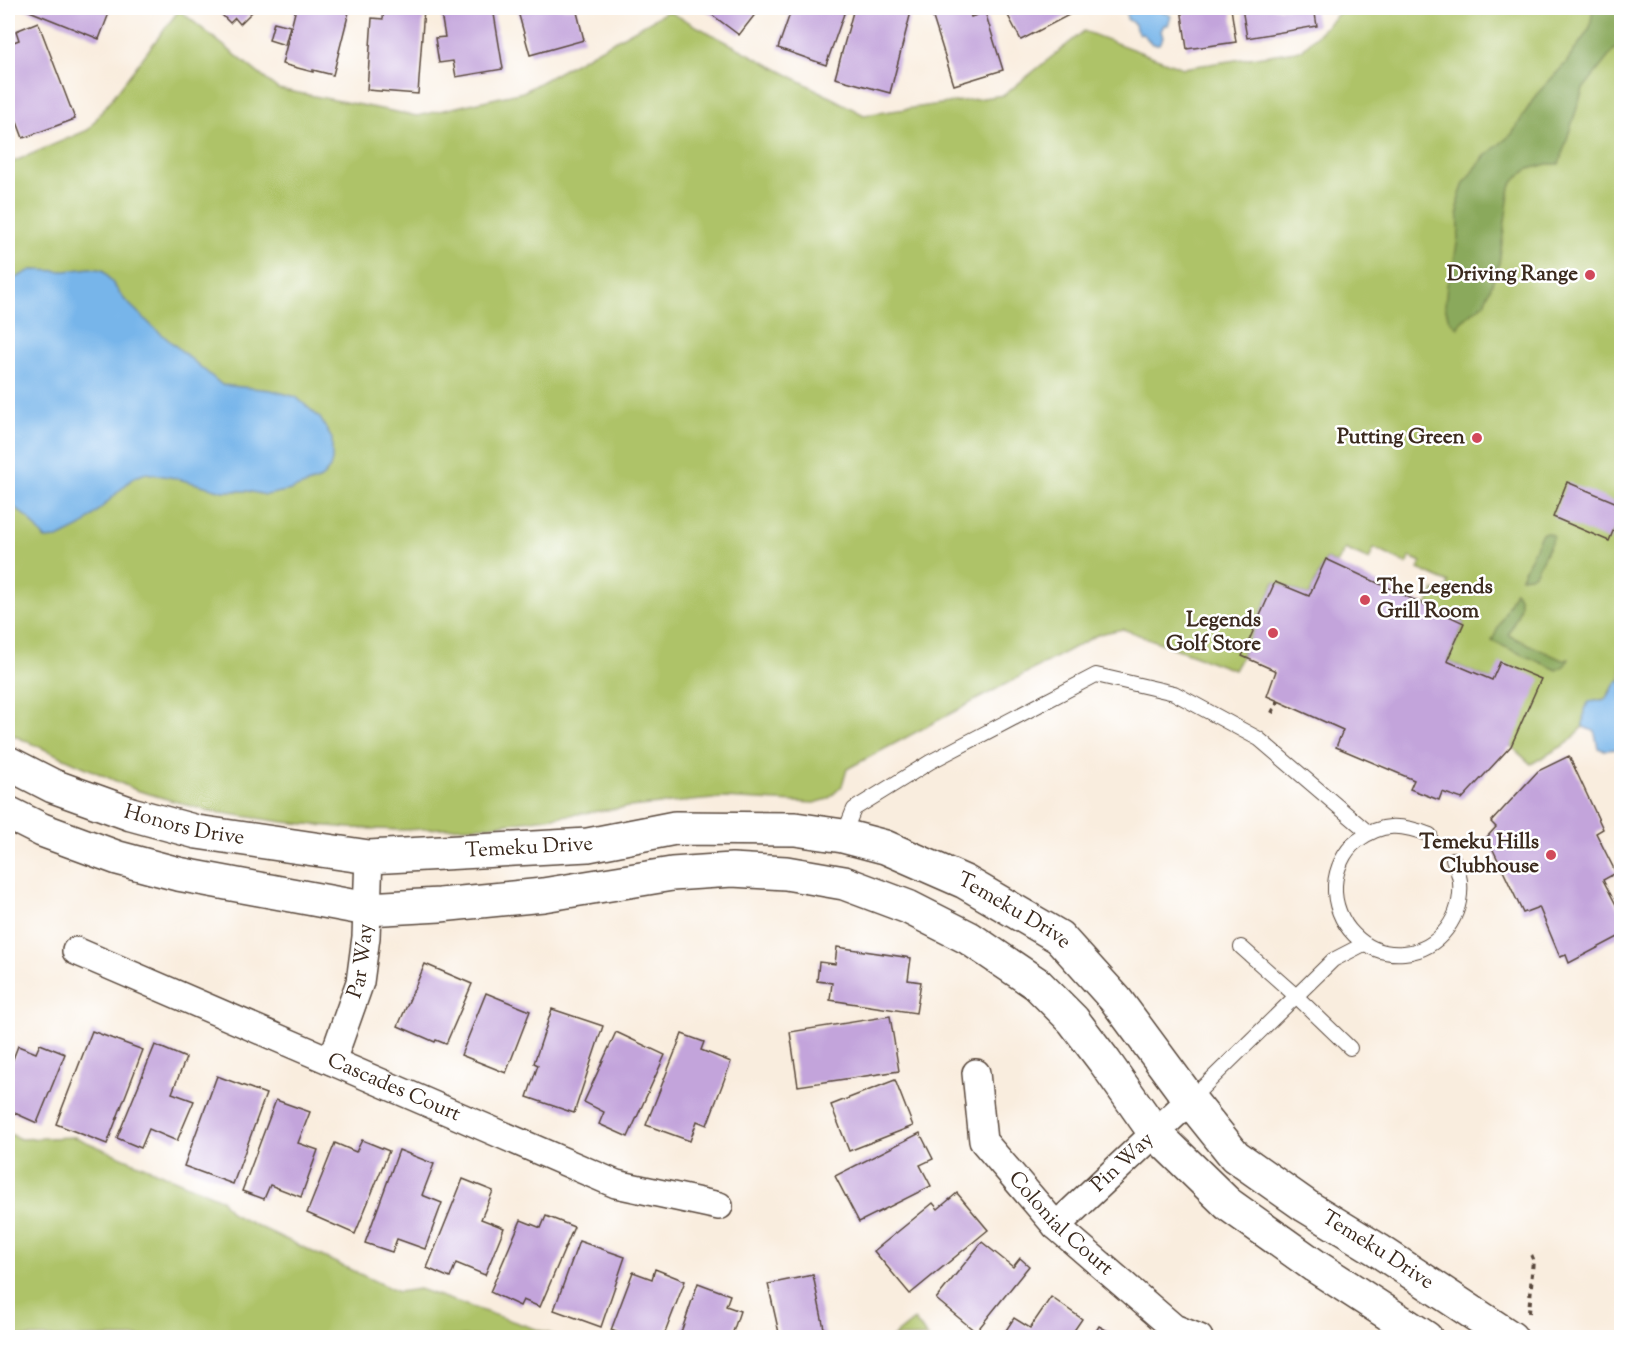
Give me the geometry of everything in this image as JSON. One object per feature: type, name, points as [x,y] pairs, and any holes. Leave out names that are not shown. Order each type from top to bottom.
[{"type":"street","name":"Honors Drive","points":[[8,762],[53,786],[131,814],[196,832],[369,857]]},
{"type":"street","points":[[8,813],[42,830],[118,858],[178,874],[367,909]]},
{"type":"street","name":"Temeku Drive","points":[[369,857],[588,845],[675,828],[795,829],[843,836],[885,847],[965,882],[1059,937],[1116,1000],[1190,1100],[1235,1156],[1305,1206],[1378,1250],[1520,1326]]},
{"type":"street","name":"Par Way","points":[[332,1061],[360,982],[366,937],[369,857]]},
{"type":"street","name":"Temeku Drive","points":[[367,909],[440,905],[543,895],[672,874],[732,870],[786,873],[844,883],[908,907],[969,938],[1037,984],[1072,1020],[1155,1133],[1228,1204],[1315,1266],[1426,1338]]},
{"type":"street","name":"Cascades Court","points":[[75,951],[616,1184],[719,1206]]},
{"type":"street","name":"Colonial Court","points":[[976,1072],[983,1141],[1056,1226],[1174,1328],[1199,1338]]},
{"type":"street","name":"Pin Way","points":[[1056,1226],[1190,1100]]},
{"type":"lane","points":[[843,836],[854,809],[930,762],[1096,675],[1174,693],[1258,739],[1369,833]]},
{"type":"lane","points":[[1430,835],[1411,827],[1389,826],[1369,833],[1354,844],[1342,859],[1335,878],[1334,897],[1340,916],[1350,932],[1364,944],[1384,952],[1404,953],[1424,948],[1441,936],[1454,920],[1460,900],[1460,879],[1453,859]]},
{"type":"lane","points":[[1190,1100],[1333,960],[1364,944]]},
{"type":"lane","points":[[1241,947],[1350,1048]]},
{"type":"path","points":[[1272,713],[1278,700]]},
{"type":"path","points":[[1520,1326],[1533,1259],[1530,1252]]},
{"type":"green space","points":[[1344,8],[1621,8],[1621,680],[1614,685],[1606,698],[1597,700],[1583,718],[1583,727],[1568,743],[1531,764],[1511,746],[1492,680],[1447,661],[1464,623],[1427,606],[1434,590],[1444,595],[1449,583],[1418,569],[1421,562],[1410,557],[1407,564],[1374,548],[1369,560],[1345,549],[1337,564],[1326,559],[1309,596],[1275,582],[1234,670],[1123,629],[1099,634],[847,769],[842,786],[828,799],[814,803],[723,798],[629,807],[487,826],[403,830],[350,828],[283,822],[208,811],[136,790],[8,733],[8,164],[88,130],[179,10],[278,89],[417,116],[523,92],[668,11],[864,115],[1004,95],[1084,31],[1183,68],[1302,50]]},
{"type":"green space","points":[[1593,8],[1621,8],[1621,41],[1583,89],[1559,164],[1547,164],[1529,169],[1518,176],[1510,187],[1499,263],[1489,292],[1484,303],[1460,323],[1458,328],[1449,320],[1445,306],[1447,285],[1454,262],[1459,231],[1458,200],[1464,183],[1485,156],[1512,134],[1536,95],[1566,63],[1590,28]]},
{"type":"green space","points":[[1543,533],[1554,536],[1536,572],[1530,576],[1521,577],[1540,537]]},
{"type":"green space","points":[[1515,591],[1520,607],[1508,635],[1562,660],[1569,659],[1561,668],[1557,670],[1492,641]]},
{"type":"green space","points":[[8,1133],[20,1139],[75,1137],[221,1199],[232,1214],[398,1292],[419,1289],[559,1337],[8,1337]]},
{"type":"green space","points":[[914,1320],[928,1337],[893,1337]]},
{"type":"water","points":[[1133,8],[1164,8],[1163,13],[1171,16],[1168,25],[1164,25],[1161,31],[1163,37],[1159,44],[1152,44],[1137,31],[1135,24],[1127,19],[1127,12]]},
{"type":"water","points":[[90,268],[103,270],[124,299],[152,326],[222,385],[271,390],[296,397],[320,418],[332,439],[330,468],[321,479],[291,490],[266,495],[247,491],[223,491],[146,473],[133,478],[82,526],[58,538],[45,539],[29,519],[8,502],[8,282],[31,270],[65,271]]},
{"type":"water","points":[[1619,680],[1622,680],[1621,749],[1603,750],[1598,748],[1594,731],[1583,727],[1584,709],[1589,702],[1606,699]]},
{"type":"building","points":[[22,8],[111,8],[99,39]]},
{"type":"building","points":[[215,8],[256,8],[240,24],[235,18],[230,23]]},
{"type":"building","points":[[296,8],[350,8],[333,75],[282,64]]},
{"type":"building","points":[[384,8],[424,8],[418,94],[367,90],[372,18],[383,19]]},
{"type":"building","points":[[440,8],[493,8],[503,69],[456,77],[453,61],[439,63],[435,38],[445,37]]},
{"type":"building","points":[[517,8],[576,8],[584,40],[530,55]]},
{"type":"building","points":[[703,8],[760,8],[739,35]]},
{"type":"building","points":[[792,8],[846,8],[826,65],[778,48]]},
{"type":"building","points":[[854,8],[912,8],[890,93],[835,78]]},
{"type":"building","points":[[930,8],[968,8],[971,17],[985,12],[1003,70],[954,85]]},
{"type":"building","points":[[1004,8],[1066,8],[1069,15],[1021,40]]},
{"type":"building","points":[[1181,8],[1231,8],[1236,42],[1187,49]]},
{"type":"building","points":[[1242,8],[1314,8],[1317,26],[1247,38]]},
{"type":"building","points":[[38,22],[75,119],[23,138],[8,98],[8,44],[19,40],[16,31]]},
{"type":"building","points":[[274,22],[290,26],[285,45],[269,40]]},
{"type":"building","points":[[1567,482],[1622,505],[1622,521],[1618,519],[1609,541],[1553,517]]},
{"type":"building","points":[[1326,559],[1464,623],[1447,661],[1492,680],[1500,662],[1541,679],[1511,746],[1462,799],[1442,792],[1439,800],[1410,789],[1414,780],[1336,747],[1343,730],[1267,696],[1276,671],[1242,656],[1275,582],[1309,596]]},
{"type":"building","name":"Temeku Hills Clubhouse","points":[[1569,756],[1603,829],[1596,833],[1616,873],[1603,880],[1622,916],[1622,935],[1569,963],[1566,955],[1560,957],[1539,907],[1523,913],[1487,837],[1496,827],[1491,822],[1538,771]]},
{"type":"building","points":[[837,947],[911,958],[908,980],[921,982],[916,1013],[830,1000],[832,983],[817,981],[819,962],[835,964]]},
{"type":"building","points":[[425,964],[472,984],[446,1044],[436,1040],[435,1042],[398,1026]]},
{"type":"building","points":[[486,993],[530,1011],[506,1073],[461,1055]]},
{"type":"building","points":[[552,1009],[603,1026],[574,1113],[527,1097],[538,1065],[534,1063]]},
{"type":"building","points":[[890,1016],[899,1071],[798,1086],[790,1032]]},
{"type":"building","points":[[92,1031],[143,1050],[107,1144],[56,1124]]},
{"type":"building","points":[[616,1032],[665,1055],[628,1137],[599,1124],[604,1112],[584,1102]]},
{"type":"building","points":[[682,1034],[704,1042],[701,1050],[731,1062],[707,1125],[697,1121],[690,1141],[646,1125]]},
{"type":"building","points":[[40,1044],[65,1054],[37,1123],[8,1110],[8,1072],[18,1046],[36,1053]]},
{"type":"building","points":[[155,1045],[186,1058],[172,1093],[194,1101],[177,1141],[149,1129],[141,1148],[117,1138]]},
{"type":"building","points":[[217,1076],[266,1094],[233,1184],[184,1166]]},
{"type":"building","points":[[895,1080],[913,1126],[849,1151],[831,1105]]},
{"type":"building","points":[[276,1100],[310,1112],[298,1143],[318,1150],[301,1197],[270,1185],[264,1199],[242,1191]]},
{"type":"building","points":[[920,1133],[933,1159],[920,1165],[931,1186],[859,1222],[835,1176]]},
{"type":"building","points":[[362,1140],[389,1151],[355,1234],[307,1213],[335,1143],[356,1152]]},
{"type":"building","points":[[399,1150],[434,1164],[422,1195],[442,1203],[425,1249],[397,1239],[392,1252],[365,1243]]},
{"type":"building","points":[[463,1179],[493,1191],[481,1219],[504,1228],[485,1275],[456,1263],[450,1278],[427,1268]]},
{"type":"building","points":[[957,1193],[988,1230],[910,1294],[874,1251],[933,1203],[938,1209]]},
{"type":"building","points":[[546,1216],[574,1227],[540,1307],[523,1300],[520,1306],[490,1292],[521,1220],[541,1228]]},
{"type":"building","points":[[579,1241],[625,1257],[601,1327],[554,1310]]},
{"type":"building","points":[[982,1242],[1013,1267],[1020,1258],[1029,1266],[976,1332],[936,1299]]},
{"type":"building","points":[[655,1269],[685,1281],[663,1338],[631,1338],[611,1330],[633,1272],[652,1279]]},
{"type":"building","points":[[813,1275],[826,1338],[787,1338],[786,1332],[779,1333],[768,1284]]},
{"type":"building","points":[[698,1283],[730,1295],[726,1306],[740,1311],[731,1338],[679,1338]]},
{"type":"building","points":[[1051,1297],[1082,1319],[1069,1338],[1001,1338],[1014,1318],[1030,1328]]},
{"type":"building","points":[[1099,1326],[1120,1338],[1092,1338]]},
{"type":"place","name":"Driving Range","points":[[1590,275]]},
{"type":"place","name":"Putting Green","points":[[1477,438]]},
{"type":"place","name":"The Legends Grill Room","points":[[1365,600]]},
{"type":"place","name":"Legends Golf Store","points":[[1273,633]]},
{"type":"place","name":"Temeku Hills Clubhouse","points":[[1551,855]]}]
